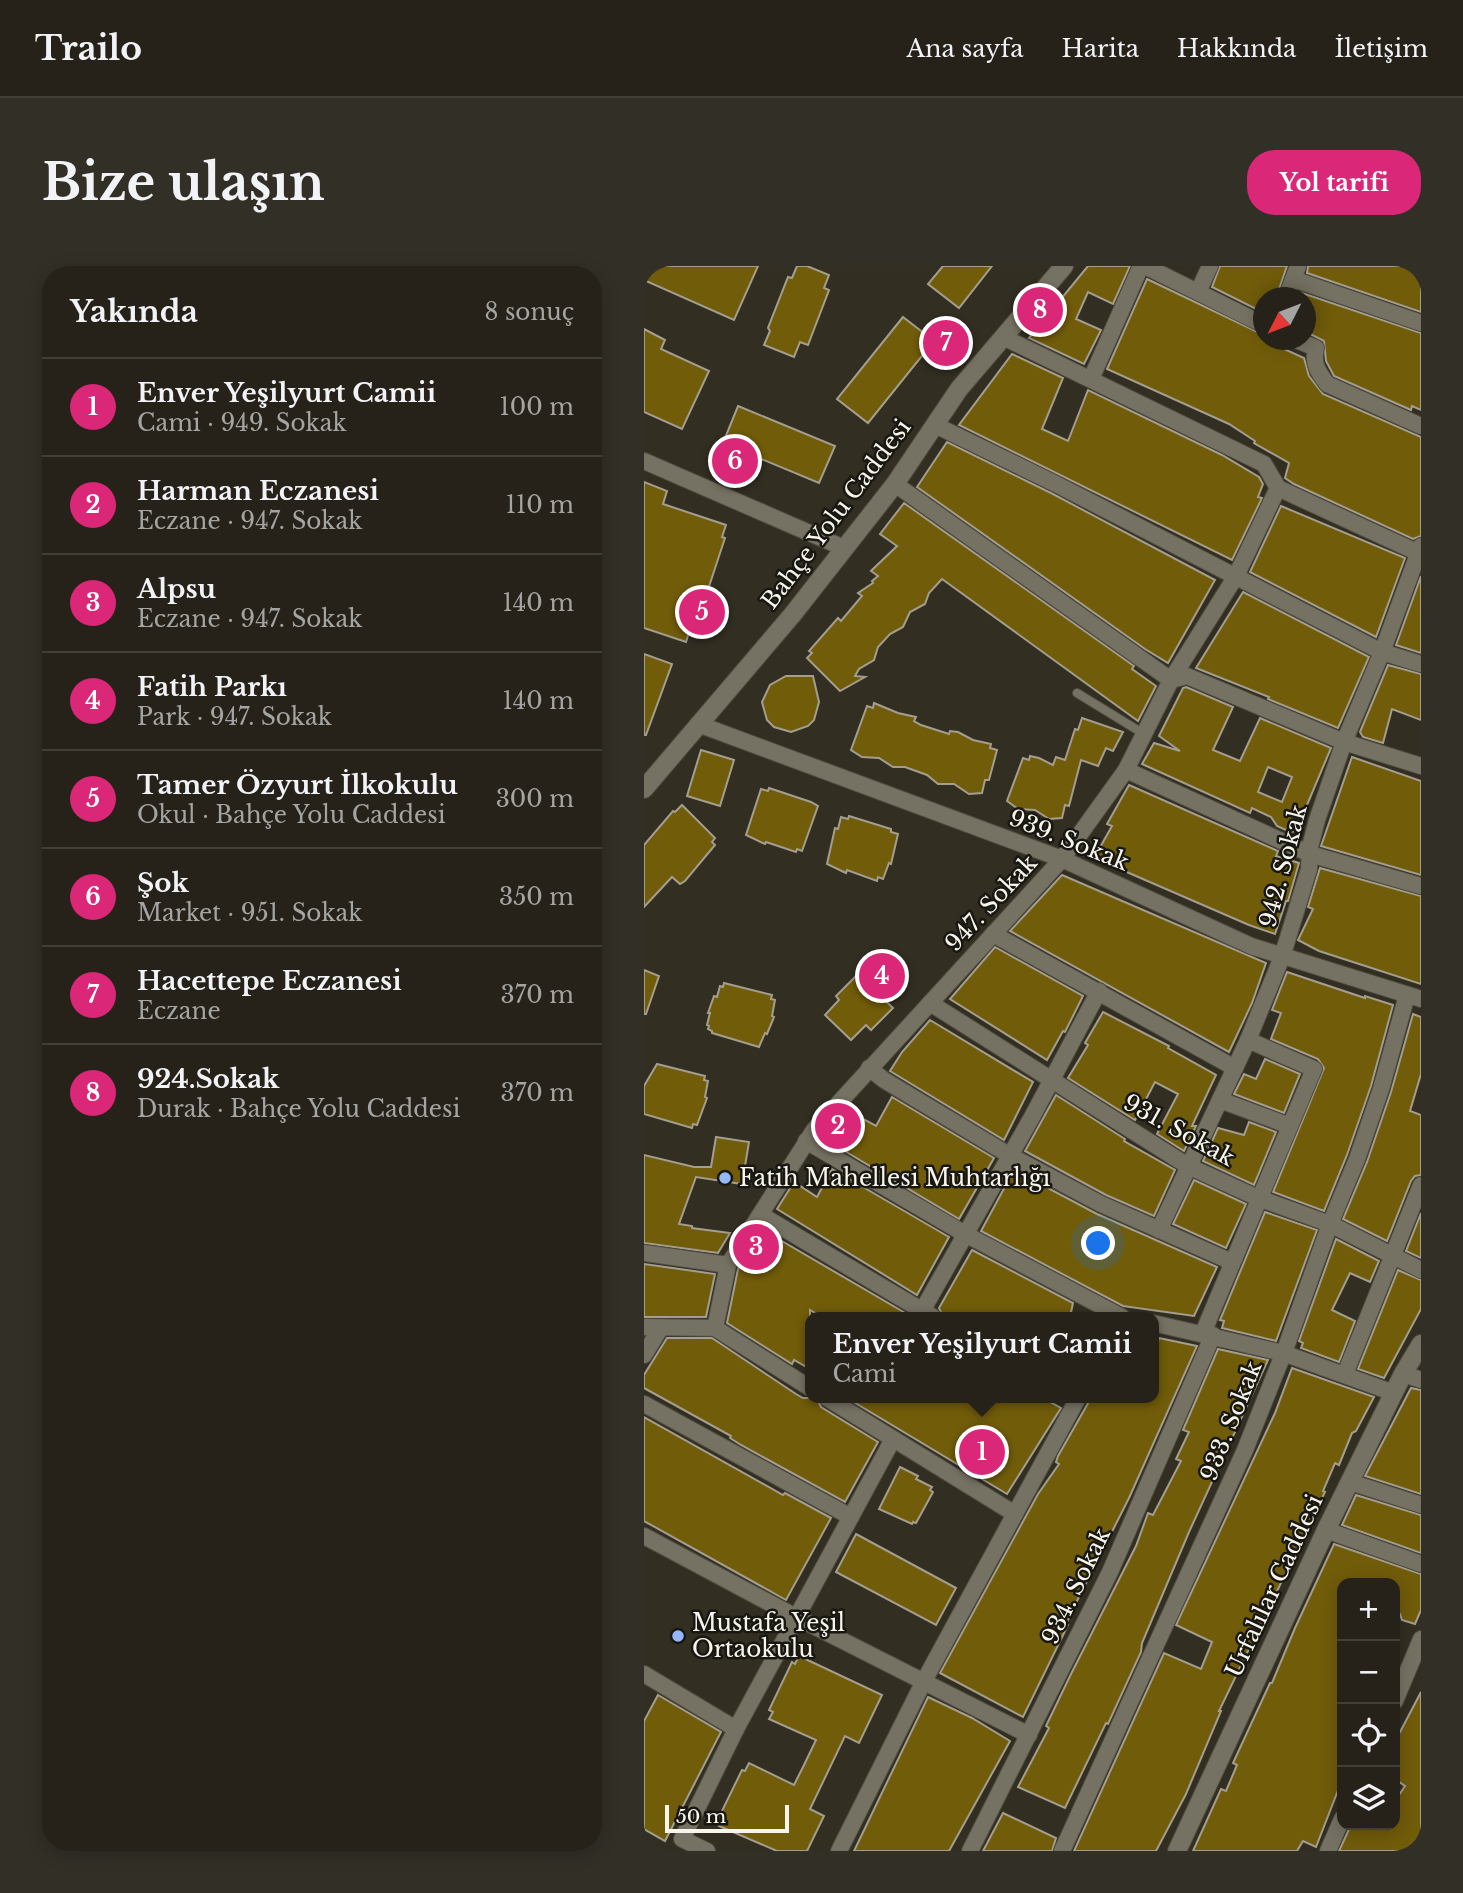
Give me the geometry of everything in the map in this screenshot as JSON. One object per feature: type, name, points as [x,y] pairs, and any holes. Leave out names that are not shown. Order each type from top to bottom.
[{"type":"street","name":"Bahçe Yolu Caddesi","points":[[644,789],[793,614],[895,484],[960,389],[1064,266]]},
{"type":"street","points":[[1091,379],[1143,266],[1253,320]]},
{"type":"street","points":[[1198,292],[1210,266]]},
{"type":"street","points":[[1296,272],[1421,323]]},
{"type":"street","points":[[1003,337],[1264,464],[1278,488],[1420,551]]},
{"type":"street","points":[[1315,350],[1313,358],[1318,372],[1327,384],[1421,426]]},
{"type":"street","points":[[935,425],[1056,484],[1382,652],[1421,664]]},
{"type":"street","points":[[644,461],[844,548]]},
{"type":"street","points":[[895,484],[1171,680],[1187,676],[1344,742],[1421,766]]},
{"type":"street","name":"947. Sokak","points":[[715,1328],[728,1265],[806,1141],[869,1068],[1062,859],[1126,770],[1171,680],[1236,576],[1278,488]]},
{"type":"street","name":"942. Sokak","points":[[1159,1230],[1248,1040],[1282,957],[1310,869],[1317,820],[1344,742],[1420,551]]},
{"type":"street","name":"939. Sokak","points":[[698,724],[1062,859],[1251,946],[1414,997]]},
{"type":"street","points":[[1126,770],[1310,855],[1421,886]]},
{"type":"street","points":[[993,934],[1234,1068]]},
{"type":"street","points":[[928,1312],[965,1234],[1099,991]]},
{"type":"street","name":"933. Sokak","points":[[1062,1851],[1245,1450],[1357,1159],[1414,997]]},
{"type":"street","name":"931. Sokak","points":[[930,1003],[1188,1166],[1258,1198],[1330,1224],[1421,1270]]},
{"type":"street","name":"934. Sokak","points":[[970,1851],[1110,1573],[1208,1334],[1232,1262],[1314,1069],[1248,1040]]},
{"type":"street","points":[[869,1068],[884,1080],[1010,1155],[1101,1204],[1232,1262]]},
{"type":"street","points":[[1220,1100],[1290,1126]]},
{"type":"street","points":[[806,1141],[965,1234],[1113,1312]]},
{"type":"street","points":[[1345,1374],[1421,1185]]},
{"type":"street","points":[[761,1215],[924,1312]]},
{"type":"street","points":[[644,1253],[728,1265]]},
{"type":"street","points":[[1159,1325],[1283,1353],[1394,1393]]},
{"type":"street","points":[[644,1355],[652,1328],[715,1328],[805,1385]]},
{"type":"street","name":"Urfalılar Caddesi","points":[[1177,1851],[1326,1530],[1403,1374],[1421,1344]]},
{"type":"street","points":[[1403,1374],[1421,1380]]},
{"type":"street","points":[[835,1403],[1014,1514]]},
{"type":"street","points":[[839,1851],[925,1681],[1073,1403]]},
{"type":"street","points":[[644,1404],[852,1517]]},
{"type":"street","points":[[707,1851],[682,1839],[736,1728],[893,1439]]},
{"type":"street","points":[[1350,1482],[1421,1505]]},
{"type":"street","points":[[1326,1530],[1421,1564]]},
{"type":"street","points":[[644,1536],[796,1617],[1029,1735]]},
{"type":"street","points":[[1400,1689],[1421,1639]]},
{"type":"street","points":[[644,1674],[736,1728]]},
{"type":"street","points":[[1328,1851],[1337,1830]]},
{"type":"lane","points":[[1077,693],[1144,734]]},
{"type":"building","points":[[652,266],[758,266],[734,320],[646,281]]},
{"type":"building","points":[[797,266],[807,266],[829,275],[824,288],[829,290],[808,345],[800,342],[794,357],[764,345],[788,277],[792,278]]},
{"type":"building","points":[[943,266],[992,266],[959,308],[928,284]]},
{"type":"building","points":[[1088,266],[1130,266],[1113,304],[1088,292],[1076,319],[1101,330],[1084,364],[1029,338]]},
{"type":"building","points":[[1220,266],[1287,266],[1280,287],[1253,287],[1253,308],[1212,287]]},
{"type":"building","points":[[1308,266],[1421,266],[1421,312],[1307,273]]},
{"type":"building","points":[[1147,279],[1253,330],[1253,350],[1286,350],[1304,358],[1309,376],[1323,394],[1421,437],[1421,536],[1413,539],[1294,484],[1285,478],[1289,463],[1254,443],[1255,441],[1229,424],[1107,369]]},
{"type":"building","points":[[1316,298],[1421,333],[1421,410],[1412,406],[1411,410],[1334,376],[1326,361],[1324,341],[1316,337]]},
{"type":"building","points":[[903,317],[934,341],[868,423],[837,399]]},
{"type":"building","points":[[644,329],[665,340],[661,349],[709,371],[682,429],[644,412]]},
{"type":"building","points":[[1012,354],[1063,378],[1042,429],[1068,441],[1088,390],[1222,455],[1259,477],[1263,484],[1258,497],[1262,498],[1232,560],[959,425]]},
{"type":"building","points":[[738,406],[835,446],[819,483],[723,443]]},
{"type":"building","points":[[947,442],[1051,493],[1215,580],[1168,663],[917,487]]},
{"type":"building","points":[[644,482],[667,491],[663,504],[726,525],[722,537],[725,538],[696,626],[691,626],[686,642],[644,628]]},
{"type":"building","points":[[904,503],[1134,666],[1132,669],[1156,686],[1138,721],[942,579],[929,593],[925,604],[910,612],[903,627],[890,634],[878,647],[874,660],[859,669],[855,676],[865,677],[840,691],[807,658],[812,653],[809,651],[838,618],[841,621],[862,596],[858,593],[878,576],[871,571],[897,546],[880,534]]},
{"type":"building","points":[[1281,506],[1405,558],[1376,637],[1250,572]]},
{"type":"building","points":[[1421,576],[1421,653],[1396,645]]},
{"type":"building","points":[[1243,592],[1369,657],[1338,728],[1196,668]]},
{"type":"building","points":[[644,654],[672,664],[646,735],[644,735]]},
{"type":"building","points":[[1388,665],[1421,674],[1421,720],[1392,709],[1383,743],[1363,737],[1360,732]]},
{"type":"building","points":[[786,676],[813,676],[819,702],[814,720],[808,726],[791,732],[774,727],[767,720],[762,702],[770,685]]},
{"type":"building","points":[[1183,688],[1233,707],[1213,750],[1240,761],[1260,718],[1331,748],[1296,831],[1290,832],[1277,826],[1271,817],[1252,808],[1250,813],[1142,764],[1154,743],[1180,751],[1159,736]],"holes":[[[1268,767],[1292,777],[1282,802],[1258,792]]]},
{"type":"building","points":[[874,703],[916,717],[914,721],[921,725],[949,734],[950,731],[958,732],[973,740],[991,744],[990,748],[997,750],[989,780],[985,780],[982,793],[969,794],[954,784],[938,784],[927,775],[905,767],[893,767],[879,758],[862,757],[851,750],[867,706],[873,708]]},
{"type":"building","points":[[1082,718],[1123,732],[1113,751],[1106,748],[1098,766],[1081,760],[1069,806],[1065,805],[1062,818],[1049,819],[1035,810],[1018,809],[1007,801],[1023,758],[1039,758],[1053,765],[1056,757],[1065,760],[1075,729],[1078,730]]},
{"type":"building","points":[[701,750],[734,760],[720,806],[687,796]]},
{"type":"building","points":[[1352,757],[1421,781],[1421,875],[1321,846]]},
{"type":"building","points":[[1129,785],[1278,851],[1276,856],[1299,863],[1275,934],[1099,860],[1098,851],[1112,826],[1107,824]]},
{"type":"building","points":[[769,788],[818,806],[802,851],[797,849],[796,852],[766,842],[765,844],[746,835],[761,789],[768,791]]},
{"type":"building","points":[[682,805],[715,838],[712,842],[715,845],[685,881],[680,884],[672,877],[644,907],[644,845],[673,811]]},
{"type":"building","points":[[849,816],[891,829],[891,832],[898,834],[891,864],[889,863],[883,879],[878,877],[877,881],[847,870],[846,873],[827,864],[835,828],[838,829],[841,817],[848,819]]},
{"type":"building","points":[[1320,868],[1421,896],[1421,984],[1319,951],[1298,940],[1313,909],[1308,907]]},
{"type":"building","points":[[1062,875],[1266,963],[1252,1003],[1229,1052],[1010,931]]},
{"type":"building","points":[[995,947],[1083,996],[1047,1060],[950,999]]},
{"type":"building","points":[[644,970],[659,976],[646,1014],[644,1014]]},
{"type":"building","points":[[1287,972],[1393,1005],[1371,1086],[1324,1211],[1273,1192],[1324,1068],[1318,1059],[1271,1039],[1281,1013],[1272,1010]]},
{"type":"building","points":[[858,974],[893,1008],[871,1030],[866,1025],[851,1040],[825,1015],[839,1000],[836,996]]},
{"type":"building","points":[[724,983],[772,995],[771,999],[775,1000],[774,1017],[759,1047],[712,1033],[708,1029],[708,1013],[714,996],[717,997],[720,986],[723,987]]},
{"type":"building","points":[[1103,1012],[1169,1046],[1168,1048],[1216,1075],[1192,1126],[1196,1126],[1184,1151],[1157,1134],[1178,1094],[1155,1082],[1135,1120],[1068,1078],[1088,1045],[1085,1043]]},
{"type":"building","points":[[1413,1014],[1421,1017],[1421,1074],[1410,1111],[1421,1115],[1421,1175],[1415,1176],[1411,1181],[1387,1241],[1343,1219],[1367,1162],[1391,1092]]},
{"type":"building","points":[[930,1020],[1033,1082],[1004,1140],[890,1071],[902,1052]]},
{"type":"building","points":[[1265,1059],[1300,1074],[1284,1113],[1234,1094],[1244,1074],[1256,1079]]},
{"type":"building","points":[[657,1064],[705,1076],[704,1080],[708,1081],[707,1098],[697,1125],[693,1124],[692,1128],[644,1114],[644,1086]]},
{"type":"building","points":[[1056,1095],[1125,1139],[1124,1141],[1175,1170],[1154,1216],[1106,1195],[1025,1151]]},
{"type":"building","points":[[892,1097],[994,1158],[959,1219],[843,1150],[826,1137],[847,1110],[876,1126]]},
{"type":"building","points":[[1249,1122],[1276,1132],[1254,1185],[1203,1161],[1218,1128],[1244,1135]]},
{"type":"building","points":[[716,1137],[749,1142],[742,1184],[696,1177],[679,1224],[730,1233],[718,1253],[644,1243],[644,1155],[694,1167],[711,1167]]},
{"type":"building","points":[[832,1169],[949,1237],[917,1295],[777,1209],[794,1182],[817,1197]]},
{"type":"building","points":[[1014,1170],[1097,1214],[1217,1267],[1194,1316],[1123,1306],[981,1231]]},
{"type":"building","points":[[1194,1180],[1246,1204],[1226,1248],[1173,1224]]},
{"type":"building","points":[[1265,1212],[1317,1230],[1276,1341],[1222,1328],[1224,1321],[1220,1320]]},
{"type":"building","points":[[1421,1213],[1421,1258],[1406,1251]]},
{"type":"building","points":[[763,1230],[904,1312],[805,1312],[805,1366],[794,1360],[792,1364],[727,1323],[738,1269]]},
{"type":"building","points":[[1336,1239],[1379,1261],[1370,1282],[1350,1273],[1332,1310],[1355,1321],[1339,1362],[1301,1348],[1303,1343],[1299,1341]]},
{"type":"building","points":[[972,1250],[1073,1303],[1071,1312],[941,1312],[939,1308]]},
{"type":"building","points":[[644,1264],[715,1274],[706,1317],[644,1317]]},
{"type":"building","points":[[1398,1270],[1421,1280],[1421,1309],[1384,1378],[1358,1369]]},
{"type":"building","points":[[667,1338],[712,1338],[805,1398],[805,1403],[819,1403],[821,1407],[878,1442],[845,1502],[644,1388],[644,1375]]},
{"type":"building","points":[[1159,1338],[1197,1346],[1129,1498],[1023,1717],[940,1673],[1038,1494],[1059,1464],[1056,1462],[1088,1403],[1159,1403]]},
{"type":"building","points":[[1218,1349],[1268,1360],[1189,1532],[1142,1643],[1141,1652],[1065,1808],[1018,1787],[1136,1546],[1148,1513],[1153,1515],[1181,1461],[1176,1459],[1189,1432],[1183,1430]]},
{"type":"building","points":[[1292,1368],[1374,1397],[1356,1431],[1352,1433],[1339,1465],[1335,1463],[1323,1491],[1325,1492],[1219,1711],[1186,1794],[1156,1851],[1074,1851],[1164,1653],[1201,1669],[1212,1642],[1176,1625],[1275,1413]]},
{"type":"building","points":[[1411,1388],[1421,1390],[1421,1494],[1365,1476]]},
{"type":"building","points":[[855,1403],[1052,1403],[1061,1408],[1007,1494]]},
{"type":"building","points":[[644,1417],[783,1495],[785,1493],[831,1518],[786,1600],[644,1521]]},
{"type":"building","points":[[900,1467],[932,1487],[930,1490],[933,1492],[916,1523],[912,1524],[879,1509]]},
{"type":"building","points":[[1356,1495],[1421,1515],[1421,1553],[1342,1525]]},
{"type":"building","points":[[856,1534],[956,1588],[936,1625],[836,1572]]},
{"type":"building","points":[[1334,1544],[1421,1574],[1421,1610],[1415,1624],[1402,1620],[1400,1614],[1400,1578],[1337,1578],[1337,1793],[1316,1847],[1303,1841],[1297,1851],[1193,1851],[1221,1789],[1226,1791],[1237,1765],[1233,1763]]},
{"type":"building","points":[[799,1656],[882,1695],[859,1743],[845,1736],[810,1809],[824,1816],[807,1851],[777,1851],[719,1826],[723,1819],[719,1817],[742,1770],[745,1771],[749,1763],[794,1785],[804,1765],[816,1740],[769,1719],[773,1712],[769,1710],[792,1662],[795,1664]]},
{"type":"building","points":[[1421,1692],[1421,1851],[1339,1851],[1349,1830],[1400,1830],[1400,1794],[1405,1786],[1400,1782],[1400,1732]]},
{"type":"building","points":[[658,1695],[721,1732],[665,1841],[644,1829],[644,1721]]},
{"type":"building","points":[[928,1697],[972,1718],[1010,1741],[949,1851],[854,1851]]},
{"type":"building","points":[[1003,1813],[1056,1838],[1052,1851],[983,1851]]},
{"type":"place","name":"924.Sokak","points":[[1040,310]]},
{"type":"place","name":"Hacettepe Eczanesi","points":[[946,343]]},
{"type":"place","name":"Şok","points":[[735,461]]},
{"type":"place","name":"Tamer Özyurt İlkokulu","points":[[702,612]]},
{"type":"place","name":"Fatih Parkı","points":[[882,976]]},
{"type":"place","name":"Harman Eczanesi","points":[[838,1126]]},
{"type":"place","name":"Fatih Mahellesi Muhtarlığı","points":[[725,1178]]},
{"type":"place","name":"Alpsu","points":[[756,1247]]},
{"type":"place","name":"Enver Yeşilyurt Camii","points":[[982,1452]]},
{"type":"place","name":"Mustafa Yeşil Ortaokulu","points":[[678,1636]]}]
